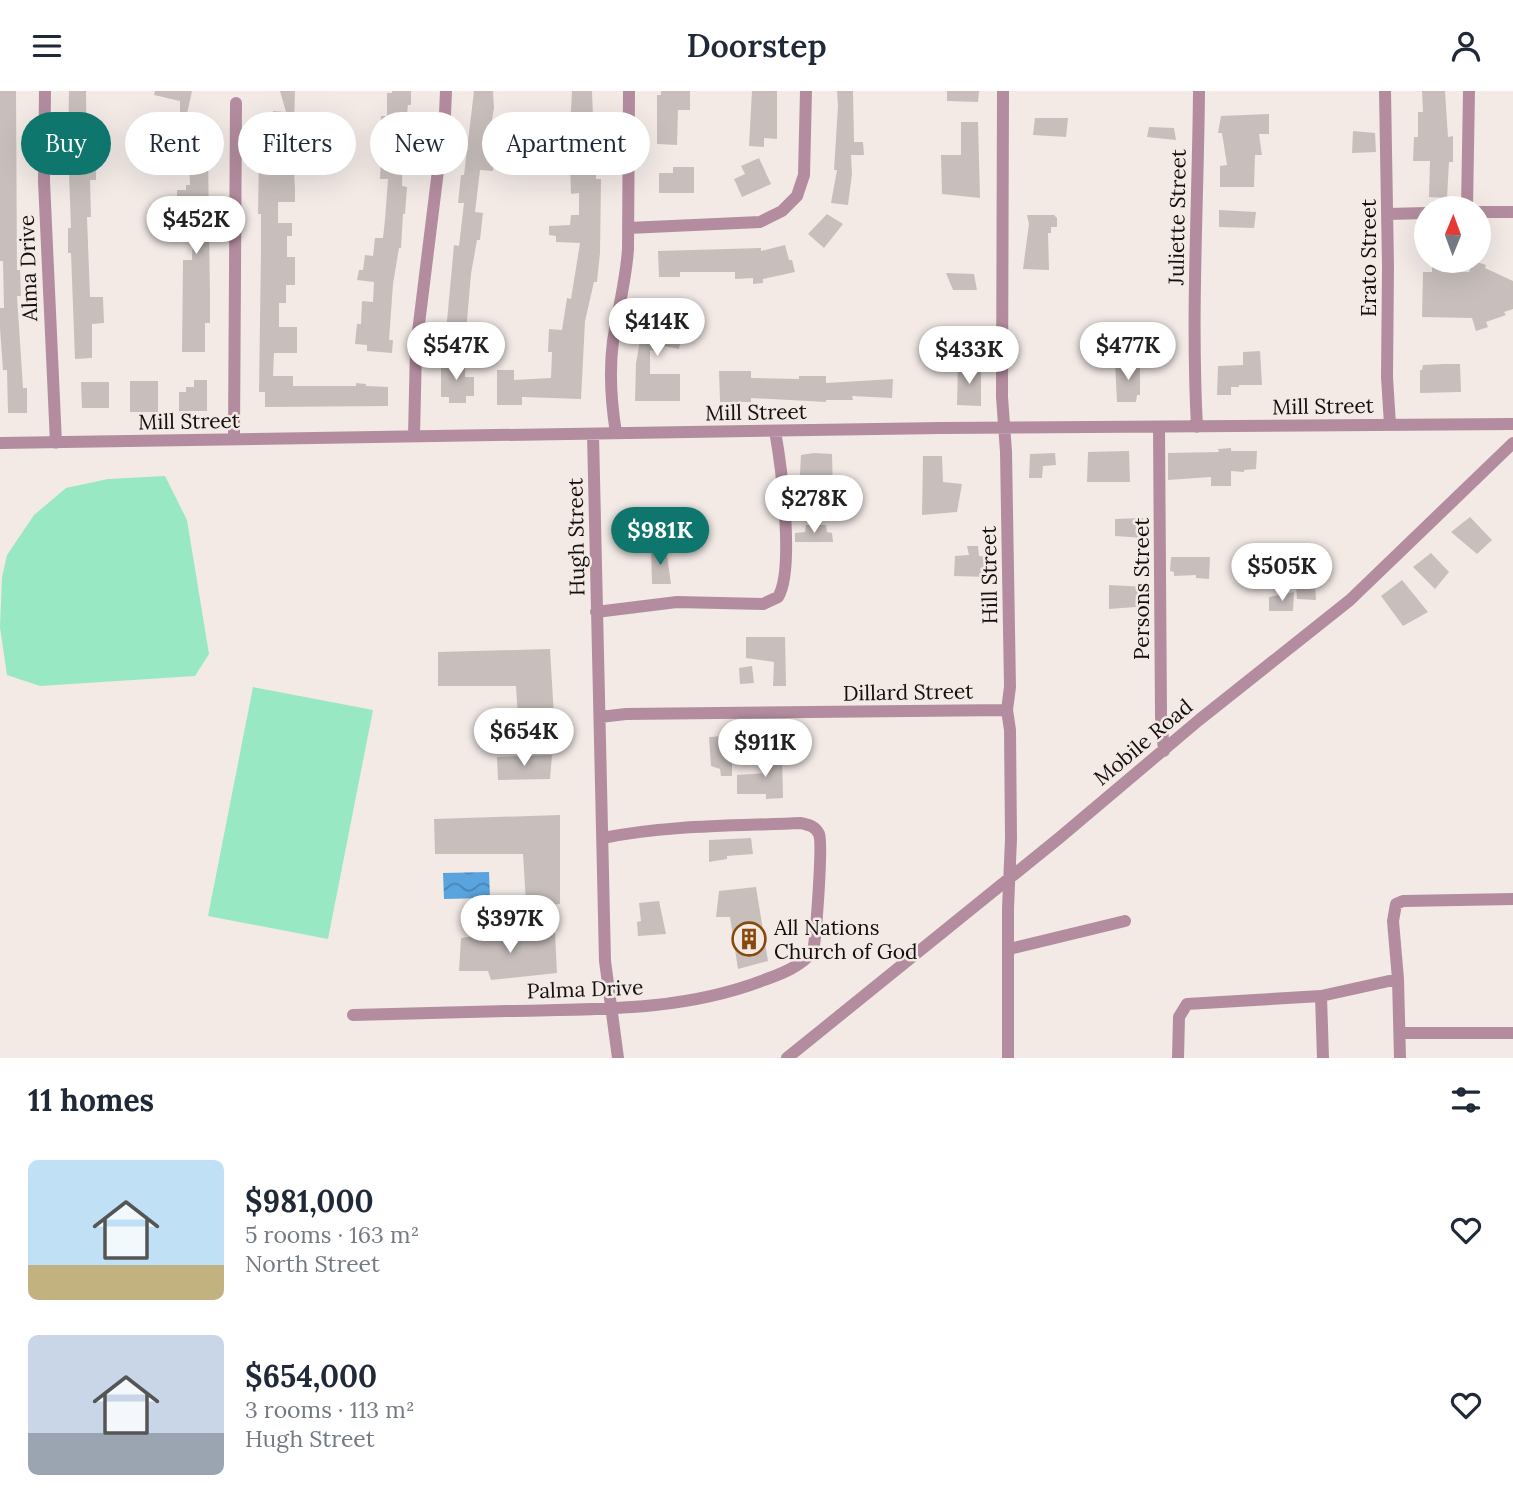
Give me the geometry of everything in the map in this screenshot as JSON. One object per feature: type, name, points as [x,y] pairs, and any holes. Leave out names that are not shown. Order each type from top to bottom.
[{"type":"street","name":"Alma Drive","points":[[45,91],[45,195],[55,443]]},
{"type":"street","points":[[414,436],[416,348],[446,91]]},
{"type":"street","points":[[616,433],[611,407],[611,365],[626,274],[629,91]]},
{"type":"street","points":[[628,227],[760,222],[782,211],[797,195],[804,175],[806,91]]},
{"type":"street","name":"Hill Street","points":[[1003,91],[1002,397],[1011,812],[1008,1058]]},
{"type":"street","name":"Juliette Street","points":[[1197,427],[1194,270],[1199,91]]},
{"type":"street","name":"Erato Street","points":[[1385,91],[1388,214],[1387,377],[1390,425]]},
{"type":"street","points":[[1468,196],[1469,91]]},
{"type":"street","points":[[234,438],[236,103]]},
{"type":"street","points":[[1491,212],[1513,212]]},
{"type":"street","points":[[1388,214],[1414,213]]},
{"type":"street","name":"Mill Street","points":[[0,443],[1004,428],[1513,424]]},
{"type":"street","name":"Persons Street","points":[[1158,427],[1161,717],[1164,751]]},
{"type":"street","points":[[596,612],[677,602],[763,604],[775,600],[782,590],[785,562],[780,456],[775,431]]},
{"type":"street","name":"Hugh Street","points":[[593,434],[606,961],[618,1058]]},
{"type":"street","name":"Mobile Road","points":[[787,1058],[1276,657],[1350,600],[1513,443]]},
{"type":"street","name":"Dillard Street","points":[[600,717],[626,714],[1007,710]]},
{"type":"street","name":"Palma Drive","points":[[353,1015],[673,1005],[733,992],[780,974],[809,955],[814,945],[821,855],[820,838],[814,827],[801,823],[708,827],[627,833],[603,838]]},
{"type":"street","points":[[1400,1058],[1393,921],[1396,904],[1403,901],[1513,899]]},
{"type":"street","points":[[1009,949],[1125,921]]},
{"type":"street","points":[[1178,1058],[1178,1017],[1187,1004],[1321,996],[1398,979]]},
{"type":"street","points":[[1321,996],[1323,1058]]},
{"type":"street","points":[[1400,1033],[1513,1033]]},
{"type":"green space","points":[[165,476],[187,520],[209,654],[195,676],[40,686],[7,675],[0,627],[2,577],[7,555],[34,515],[66,488],[108,479]]},
{"type":"green space","points":[[253,687],[373,710],[328,939],[208,916]]},
{"type":"water","points":[[489,872],[490,898],[444,899],[443,873]]},
{"type":"building","points":[[0,91],[16,91],[17,270],[20,270],[21,296],[17,296],[23,388],[27,388],[27,413],[8,413],[7,370],[3,370],[0,328],[0,308],[4,308],[3,261],[0,261]]},
{"type":"building","points":[[69,91],[86,91],[86,112],[69,112]]},
{"type":"building","points":[[155,91],[192,91],[187,112],[180,112],[180,101],[154,95]]},
{"type":"building","points":[[280,91],[295,91],[294,112],[286,112]]},
{"type":"building","points":[[411,91],[411,105],[408,105],[407,112],[387,112],[387,93]]},
{"type":"building","points":[[474,91],[493,91],[493,112],[482,112],[482,170],[475,212],[483,213],[480,240],[477,240],[471,274],[465,344],[445,343],[454,245],[459,246],[464,203],[458,203],[461,175],[468,175],[468,141]]},
{"type":"building","points":[[572,91],[592,91],[593,112],[571,112]]},
{"type":"building","points":[[661,91],[690,91],[690,110],[678,110],[677,145],[657,144],[657,95],[661,95]]},
{"type":"building","points":[[752,91],[777,91],[777,139],[764,138],[764,147],[749,146]]},
{"type":"building","points":[[837,91],[853,91],[854,142],[863,142],[864,155],[851,155],[852,174],[848,205],[831,203],[837,170],[834,170]]},
{"type":"building","points":[[947,91],[979,91],[978,102],[947,101]]},
{"type":"building","points":[[1422,91],[1445,91],[1448,137],[1453,136],[1453,162],[1449,162],[1447,196],[1429,196],[1430,161],[1413,161],[1414,137],[1418,137],[1418,112],[1423,112]]},
{"type":"building","points":[[1269,114],[1269,134],[1259,134],[1262,155],[1255,155],[1254,187],[1220,187],[1220,166],[1227,165],[1222,133],[1218,133],[1221,116]]},
{"type":"building","points":[[1035,118],[1068,118],[1066,137],[1033,135]]},
{"type":"building","points":[[961,122],[978,122],[980,198],[942,194],[941,155],[961,155]]},
{"type":"building","points":[[1149,127],[1174,128],[1176,140],[1147,137]]},
{"type":"building","points":[[1353,131],[1375,133],[1376,152],[1352,153]]},
{"type":"building","points":[[759,158],[771,184],[742,197],[734,179],[745,174],[741,166]]},
{"type":"building","points":[[673,167],[694,167],[694,193],[659,193],[659,173],[673,173]]},
{"type":"building","points":[[69,175],[96,175],[96,180],[90,180],[91,217],[87,217],[90,297],[103,297],[104,323],[92,324],[92,358],[75,359],[71,253],[68,253],[68,228],[71,228]]},
{"type":"building","points":[[190,175],[208,175],[210,323],[205,323],[205,352],[182,352],[183,260],[192,260],[193,234],[188,234],[189,216],[177,216],[177,190],[186,190],[186,185],[190,185]]},
{"type":"building","points":[[259,175],[294,175],[295,202],[278,202],[278,223],[292,223],[292,236],[287,236],[287,257],[295,257],[295,285],[286,285],[286,303],[279,303],[279,327],[297,327],[297,353],[274,353],[273,376],[293,376],[293,386],[356,386],[356,383],[388,387],[388,406],[265,407],[265,392],[259,392],[261,214],[258,214]]},
{"type":"building","points":[[380,175],[402,175],[402,186],[407,187],[401,248],[393,284],[389,340],[393,340],[392,353],[367,351],[367,345],[355,344],[357,324],[361,324],[362,301],[373,302],[374,282],[357,280],[359,270],[363,270],[365,255],[373,256],[375,238],[383,238],[388,179],[380,179]]},
{"type":"building","points":[[570,175],[596,175],[596,179],[601,179],[600,253],[597,282],[594,282],[585,321],[581,399],[522,397],[522,405],[497,405],[497,370],[514,370],[514,380],[551,378],[549,329],[562,330],[567,298],[571,299],[580,243],[556,242],[556,236],[549,235],[549,226],[570,225],[571,215],[579,215],[579,193],[571,194]]},
{"type":"building","points":[[1219,210],[1256,212],[1254,228],[1219,227]]},
{"type":"building","points":[[827,214],[843,224],[824,248],[808,234]]},
{"type":"building","points":[[1027,215],[1054,215],[1057,218],[1057,227],[1051,227],[1051,233],[1048,233],[1049,270],[1023,269],[1029,224]]},
{"type":"building","points":[[785,245],[795,272],[763,279],[763,283],[753,284],[753,278],[735,279],[735,272],[680,272],[680,277],[659,277],[658,251],[761,248],[761,251]]},
{"type":"building","points":[[1491,271],[1513,281],[1513,309],[1504,312],[1506,315],[1486,322],[1488,327],[1476,331],[1472,318],[1422,317],[1423,273],[1491,273]]},
{"type":"building","points":[[946,273],[974,274],[977,290],[953,290]]},
{"type":"building","points":[[646,308],[665,311],[664,318],[684,321],[679,349],[659,345],[658,352],[650,350],[650,374],[680,374],[680,401],[635,401],[636,363]]},
{"type":"building","points":[[1260,351],[1262,385],[1239,385],[1231,387],[1231,395],[1217,395],[1218,366],[1243,365],[1243,352]]},
{"type":"building","points":[[441,362],[465,362],[465,377],[474,377],[474,396],[466,396],[466,403],[449,403],[449,397],[441,397]]},
{"type":"building","points":[[958,363],[973,364],[974,372],[981,372],[981,406],[957,405]]},
{"type":"building","points":[[1115,363],[1140,363],[1140,395],[1137,395],[1136,402],[1117,402]]},
{"type":"building","points":[[1460,364],[1461,392],[1420,393],[1420,370],[1423,365]]},
{"type":"building","points":[[719,371],[751,371],[751,378],[799,379],[799,376],[826,376],[826,383],[893,379],[892,398],[852,396],[853,400],[826,402],[751,398],[751,402],[720,402]]},
{"type":"building","points":[[194,380],[207,380],[207,411],[179,411],[179,392],[186,392],[186,387],[194,387]]},
{"type":"building","points":[[130,381],[158,381],[158,412],[130,412]]},
{"type":"building","points":[[81,382],[109,382],[109,408],[82,408]]},
{"type":"building","points":[[1231,448],[1231,451],[1257,451],[1256,469],[1231,471],[1231,486],[1211,486],[1211,477],[1168,480],[1168,453],[1219,452],[1218,449]]},
{"type":"building","points":[[1129,451],[1130,482],[1087,482],[1088,452]]},
{"type":"building","points":[[1055,453],[1056,465],[1043,466],[1042,478],[1029,478],[1030,454]]},
{"type":"building","points":[[832,454],[833,490],[799,492],[801,455]]},
{"type":"building","points":[[923,456],[942,456],[943,482],[962,484],[957,512],[922,515]]},
{"type":"building","points":[[1470,517],[1492,540],[1477,554],[1451,532]]},
{"type":"building","points":[[1143,518],[1147,528],[1144,538],[1115,536],[1115,519]]},
{"type":"building","points":[[806,525],[826,525],[827,532],[832,533],[833,542],[795,542],[795,533],[805,532]]},
{"type":"building","points":[[967,546],[978,546],[979,556],[989,557],[989,577],[954,576],[955,556],[969,555]]},
{"type":"building","points":[[651,548],[666,548],[671,584],[652,584]]},
{"type":"building","points":[[1431,553],[1449,572],[1435,589],[1413,567]]},
{"type":"building","points":[[1171,557],[1210,557],[1209,579],[1196,578],[1196,575],[1174,576],[1174,572],[1170,571]]},
{"type":"building","points":[[1313,560],[1316,600],[1297,599],[1294,561]]},
{"type":"building","points":[[1402,580],[1428,612],[1403,626],[1381,596]]},
{"type":"building","points":[[1109,585],[1147,587],[1149,606],[1109,609]]},
{"type":"building","points":[[1294,592],[1293,611],[1269,611],[1269,597]]},
{"type":"building","points":[[746,637],[785,637],[786,686],[773,686],[774,662],[746,658]]},
{"type":"building","points":[[550,649],[555,734],[519,734],[516,686],[438,686],[438,652]]},
{"type":"building","points":[[752,666],[754,683],[740,684],[739,668]]},
{"type":"building","points":[[725,736],[726,744],[732,745],[732,776],[721,776],[720,769],[711,766],[709,737]]},
{"type":"building","points":[[766,751],[782,751],[783,798],[766,799],[766,794],[737,794],[737,775],[766,773]]},
{"type":"building","points":[[552,755],[550,779],[498,780],[497,757]]},
{"type":"building","points":[[560,815],[560,904],[526,903],[523,854],[435,854],[434,819]]},
{"type":"building","points":[[751,838],[753,854],[727,856],[727,859],[709,862],[709,840]]},
{"type":"building","name":"All Nations Church of God","points":[[756,887],[768,961],[738,969],[730,917],[716,917],[719,891]]},
{"type":"building","points":[[659,901],[666,934],[638,936],[637,922],[641,921],[639,903]]},
{"type":"building","points":[[555,933],[557,973],[491,980],[488,971],[459,971],[461,938]]},
{"type":"place","name":"All Nations Church of God","points":[[749,939]]}]
